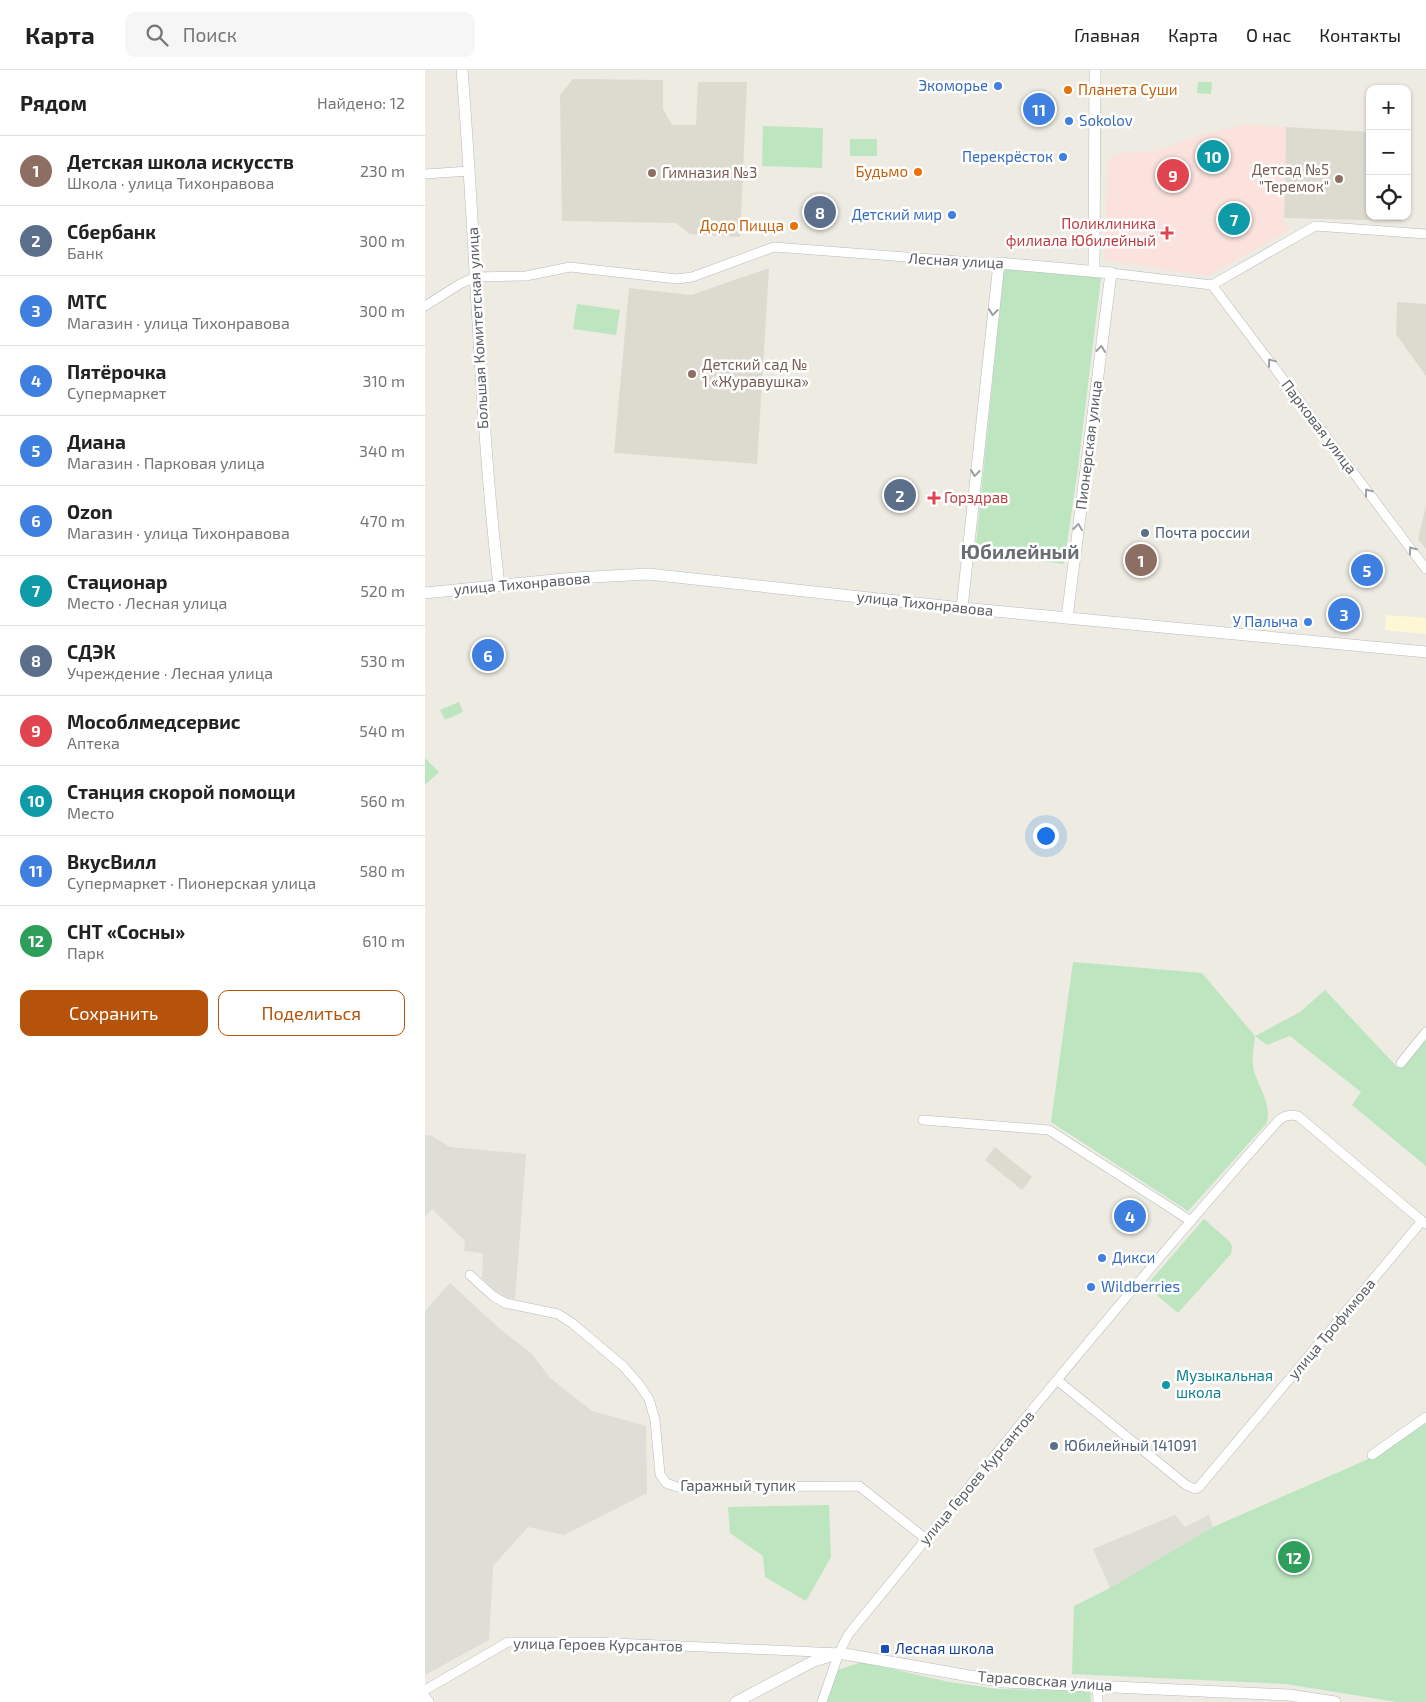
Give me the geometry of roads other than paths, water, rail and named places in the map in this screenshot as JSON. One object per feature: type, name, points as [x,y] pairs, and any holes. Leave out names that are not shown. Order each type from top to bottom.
[{"type":"street","name":"Большая Комитетская улица","points":[[462,70],[485,436],[492,530],[499,585]]},
{"type":"street","points":[[1095,70],[1095,271]]},
{"type":"street","points":[[425,174],[469,171]]},
{"type":"street","points":[[1213,285],[1315,226],[1426,234]]},
{"type":"street","name":"Лесная улица","points":[[475,277],[526,276],[570,267],[677,279],[692,277],[774,247],[1095,271],[1213,285]]},
{"type":"street","points":[[962,608],[999,263]]},
{"type":"street","name":"Пионерская улица","points":[[1067,618],[1111,273]]},
{"type":"street","points":[[425,306],[475,277]]},
{"type":"street","name":"Парковая улица","points":[[1213,285],[1426,569]]},
{"type":"street","name":"улица Тихонравова","points":[[425,594],[574,578],[648,574],[962,608],[1426,652]]},
{"type":"street","points":[[1401,1063],[1426,1032]]},
{"type":"street","name":"улица Героев Курсантов","points":[[425,1690],[508,1642],[593,1642],[839,1653],[848,1636],[1057,1380],[1278,1121],[1290,1115],[1297,1116],[1424,1222]]},
{"type":"street","points":[[923,1120],[1049,1130],[1191,1221]]},
{"type":"street","name":"улица Трофимова","points":[[1057,1380],[1186,1485],[1195,1488],[1199,1487],[1424,1222]]},
{"type":"street","name":"Гаражный тупик","points":[[470,1274],[493,1296],[505,1303],[558,1314],[572,1323],[623,1366],[649,1399],[655,1420],[660,1474],[666,1483],[677,1486],[859,1486],[926,1539]]},
{"type":"street","points":[[1372,1455],[1426,1417]]},
{"type":"street","points":[[822,1702],[839,1653]]},
{"type":"street","name":"Тарасовская улица","points":[[736,1702],[814,1661],[839,1653],[1004,1682],[1289,1694],[1335,1702]]},
{"type":"street","points":[[1097,1686],[1098,1702]]},
{"type":"street","points":[[425,1698],[428,1702]]},
{"type":"place","name":"Экоморье","points":[[998,86]]},
{"type":"place","name":"Планета Суши","points":[[1068,90]]},
{"type":"place","name":"ВкусВилл","points":[[1039,109]]},
{"type":"place","name":"Sokolov","points":[[1069,121]]},
{"type":"place","name":"Станция скорой помощи","points":[[1213,156]]},
{"type":"place","name":"Перекрёсток","points":[[1063,157]]},
{"type":"place","name":"Будьмо","points":[[918,172]]},
{"type":"place","name":"Гимназия №3","points":[[652,173]]},
{"type":"place","name":"Мособлмедсервис","points":[[1173,175]]},
{"type":"place","name":"Детсад №5 \"Теремок\"","points":[[1339,179]]},
{"type":"place","name":"СДЭК","points":[[820,212]]},
{"type":"place","name":"Детский мир","points":[[952,215]]},
{"type":"place","name":"Стационар","points":[[1234,219]]},
{"type":"place","name":"Додо Пицца","points":[[794,226]]},
{"type":"place","name":"Поликлиника филиала Юбилейный","points":[[1167,233]]},
{"type":"place","name":"Детский сад № 1 «Журавушка»","points":[[692,374]]},
{"type":"place","name":"Сбербанк","points":[[900,495]]},
{"type":"place","name":"Горздрав","points":[[934,498]]},
{"type":"place","name":"Почта россии","points":[[1145,533]]},
{"type":"place","name":"Детская школа искусств","points":[[1141,560]]},
{"type":"place","name":"Диана","points":[[1367,570]]},
{"type":"place","name":"МТС","points":[[1344,614]]},
{"type":"place","name":"У Палыча","points":[[1308,622]]},
{"type":"place","name":"Ozon","points":[[488,655]]},
{"type":"place","name":"Пятёрочка","points":[[1130,1216]]},
{"type":"place","name":"Дикси","points":[[1102,1258]]},
{"type":"place","name":"Wildberries","points":[[1091,1287]]},
{"type":"place","name":"Музыкальная школа","points":[[1166,1385]]},
{"type":"place","name":"Юбилейный 141091","points":[[1054,1446]]},
{"type":"place","name":"СНТ «Сосны»","points":[[1294,1557]]},
{"type":"place","name":"Лесная школа","points":[[885,1649]]},
{"type":"district","name":"Юбилейный","points":[[1020,552]]}]
